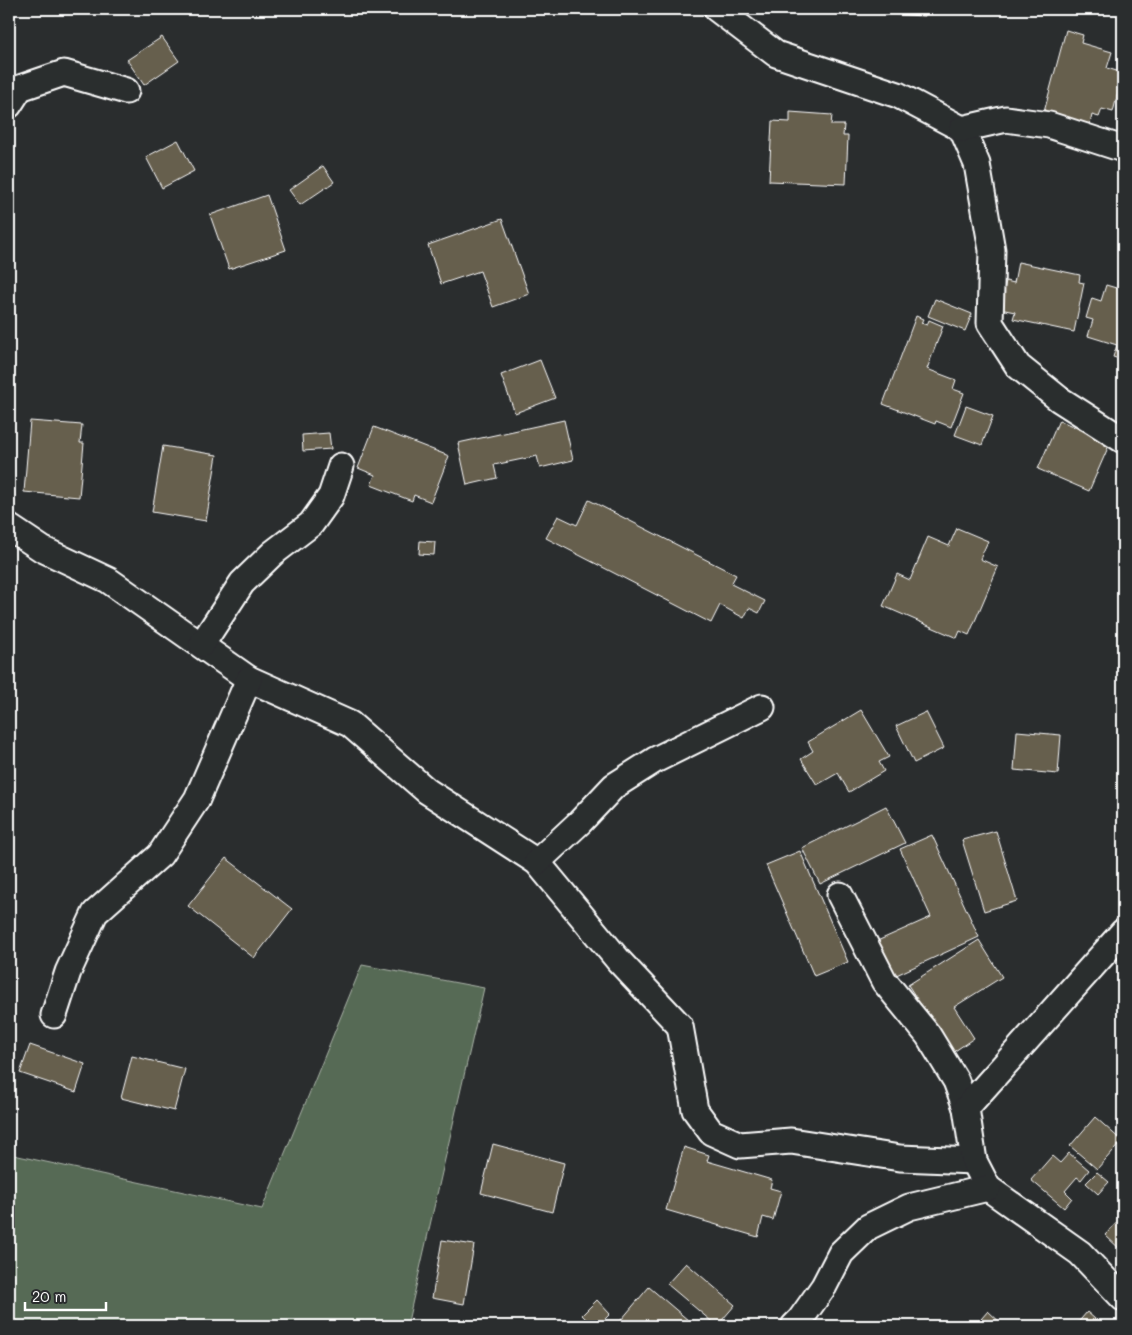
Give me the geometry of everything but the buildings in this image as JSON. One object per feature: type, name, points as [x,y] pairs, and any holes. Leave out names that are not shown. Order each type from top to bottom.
[{"type":"street","points":[[717,9],[776,54],[898,95],[962,128],[1006,119],[1049,125],[1123,149]]},
{"type":"street","points":[[9,105],[20,88],[64,73],[126,92]]},
{"type":"street","points":[[962,128],[977,164],[992,250],[990,323],[1018,366],[1059,399],[1123,440]]},
{"type":"street","points":[[202,644],[242,584],[273,553],[311,524],[331,496],[341,466]]},
{"type":"street","points":[[9,527],[42,549],[108,580],[202,644],[249,679],[350,724],[427,791],[537,862],[619,961],[680,1026],[695,1110],[711,1132],[740,1145],[791,1141],[900,1158],[974,1161]]},
{"type":"street","points":[[54,1015],[68,972],[96,913],[160,855],[197,798],[249,679]]},
{"type":"street","points":[[537,862],[580,822],[614,786],[655,760],[762,707]]},
{"type":"street","points":[[840,895],[884,981],[928,1035],[956,1081],[966,1108],[974,1161],[988,1188],[1080,1253],[1123,1298]]},
{"type":"street","points":[[966,1108],[1123,932]]},
{"type":"street","points":[[794,1326],[824,1286],[841,1253],[868,1227],[909,1207],[988,1188]]},
{"type":"green space","points":[[362,965],[484,988],[407,1326],[9,1326],[9,1154],[262,1209]]}]
